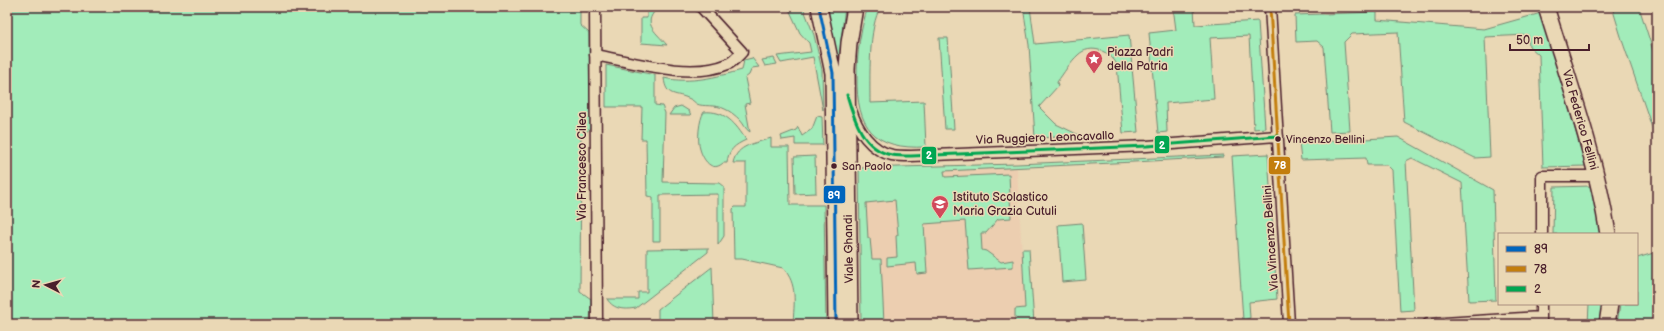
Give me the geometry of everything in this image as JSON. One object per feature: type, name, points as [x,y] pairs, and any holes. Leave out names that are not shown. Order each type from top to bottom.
[{"type":"main road","name":"Viale Ghandi","points":[[819,7],[832,73],[836,324]]},
{"type":"main road","name":"Viale Ghandi","points":[[850,324],[847,95],[849,43],[855,7]]},
{"type":"main road","name":"Via Federico Fellini","points":[[1546,7],[1596,176],[1604,206],[1608,233]]},
{"type":"main road","points":[[1607,324],[1610,305]]},
{"type":"street","name":"Via Francesco Cilea","points":[[595,7],[597,324]]},
{"type":"street","points":[[595,55],[670,70],[700,70],[729,64],[742,52],[701,7]]},
{"type":"street","name":"Via Vincenzo Bellini","points":[[1270,7],[1289,324]]},
{"type":"street","name":"Via Ruggiero Leoncavallo","points":[[847,95],[854,121],[861,133],[880,150],[891,155],[951,155],[1147,146],[1278,136]]},
{"type":"street","points":[[1542,233],[1542,176],[1596,176]]},
{"type":"street","points":[[1428,324],[1541,320],[1541,305]]},
{"type":"shaded area","name":"Istituto Scolastico Maria Grazia Cutuli","points":[[1017,168],[1026,324],[861,324],[859,173]]},
{"type":"green space","points":[[7,7],[580,7],[580,25],[589,33],[590,128],[581,138],[580,291],[591,299],[590,324],[7,324]]},
{"type":"green space","points":[[647,7],[659,7],[651,18],[650,22],[654,31],[667,45],[641,43],[641,18],[647,18]]},
{"type":"green space","points":[[788,7],[803,7],[814,35],[822,70],[823,110],[813,57],[781,63],[777,56],[811,52],[809,43],[800,33]]},
{"type":"green space","points":[[826,7],[845,7],[838,65]]},
{"type":"green space","points":[[868,7],[881,7],[877,15],[872,39],[870,103],[924,101],[926,147],[908,147],[893,144],[881,139],[872,132],[865,122],[860,109],[857,68],[861,33]]},
{"type":"green space","points":[[1023,7],[1030,7],[1035,44],[1129,35],[1138,132],[1123,133],[1117,65],[1110,56],[1100,50],[1094,49],[1083,51],[1072,61],[1057,82],[1058,86],[1039,107],[1056,124],[1081,136],[1035,138],[1029,45]]},
{"type":"green space","points":[[1173,7],[1194,7],[1195,25],[1258,21],[1265,128],[1254,129],[1249,36],[1210,38],[1214,99],[1166,103],[1167,132],[1158,133],[1149,33],[1176,30]]},
{"type":"green space","points":[[1612,7],[1639,7],[1657,63],[1657,142],[1623,43]]},
{"type":"green space","points":[[1377,12],[1377,20],[1484,29],[1541,13],[1586,166],[1543,167],[1539,55],[1529,46],[1528,35],[1485,37],[1490,157],[1475,158],[1404,122],[1398,32],[1352,34],[1344,42],[1350,131],[1330,132],[1324,47],[1317,41],[1296,42],[1295,15]]},
{"type":"green space","points":[[939,38],[948,38],[954,129],[945,129]]},
{"type":"green space","points":[[752,58],[759,67],[752,68],[749,75],[745,78],[750,103],[745,104],[750,132],[738,118],[727,110],[721,107],[697,104],[691,99],[669,92],[665,84],[664,78],[674,80],[703,79],[742,70],[744,60]]},
{"type":"green space","points":[[774,58],[777,64],[765,66],[762,60]]},
{"type":"green space","points":[[606,65],[655,75],[655,105],[662,106],[665,113],[663,182],[719,183],[724,187],[724,236],[718,245],[718,194],[660,195],[660,241],[653,241],[653,197],[647,196],[646,139],[641,139],[642,107],[606,107]]},
{"type":"green space","points":[[681,106],[689,111],[691,115],[669,115],[674,108]]},
{"type":"green space","points":[[704,112],[718,113],[729,119],[746,140],[733,148],[727,163],[723,163],[715,167],[708,164],[701,153],[699,145],[700,125]]},
{"type":"green space","points":[[817,116],[822,117],[823,145],[795,145],[795,138],[782,140],[781,136],[796,130],[798,127],[802,136],[812,129]]},
{"type":"green space","points":[[1398,137],[1493,190],[1496,300],[1469,301],[1462,183],[1412,158],[1406,161],[1414,310],[1400,311],[1392,170],[1387,165],[1367,165],[1366,158],[1301,160],[1299,143]]},
{"type":"green space","points":[[771,138],[771,147],[789,147],[790,205],[824,205],[826,324],[793,324],[793,287],[788,274],[783,268],[742,259],[734,259],[733,209],[735,207],[746,207],[746,163],[733,163],[738,152],[743,148]]},
{"type":"green space","points":[[1268,154],[1277,299],[1249,302],[1250,318],[1243,320],[1232,156]]},
{"type":"green space","points":[[1223,155],[1223,157],[944,171],[945,177],[1009,174],[1011,218],[998,219],[986,233],[981,233],[982,250],[986,251],[1001,262],[1013,260],[1013,267],[969,270],[965,221],[924,224],[927,273],[917,274],[916,263],[887,266],[887,258],[897,257],[896,236],[898,235],[895,200],[866,203],[868,238],[870,238],[872,259],[881,259],[884,324],[861,324],[859,168],[1017,164]]},
{"type":"green space","points":[[815,156],[816,193],[795,194],[794,157]]},
{"type":"green space","points":[[1592,186],[1602,233],[1553,233],[1554,187]]},
{"type":"green space","points":[[1082,223],[1086,280],[1062,282],[1058,225]]},
{"type":"green space","points":[[708,248],[708,252],[636,308],[628,309],[616,307],[607,299],[638,299],[638,292],[647,292],[647,249]]},
{"type":"green space","points":[[1022,249],[1029,249],[1034,324],[1015,324],[1015,309],[1025,308]]},
{"type":"green space","points":[[1657,252],[1657,324],[1617,324],[1620,305],[1638,305],[1638,258]]},
{"type":"green space","points":[[712,267],[714,324],[658,324],[658,309]]},
{"type":"green space","points":[[1589,305],[1602,305],[1600,324],[1588,324]]},
{"type":"transit line","name":"89","points":[[819,7],[833,73],[836,324]]},
{"type":"transit line","name":"78","points":[[1270,7],[1289,324]]},
{"type":"transit line","name":"2","points":[[847,95],[853,114],[861,132],[867,140],[882,152],[897,156],[1147,146],[1278,136]]},
{"type":"place","name":"Piazza Padri della Patria","points":[[1094,74]]},
{"type":"place","name":"Vincenzo Bellini","points":[[1278,139]]},
{"type":"place","name":"San Paolo","points":[[834,166]]},
{"type":"place","name":"Istituto Scolastico Maria Grazia Cutuli","points":[[940,219]]}]
